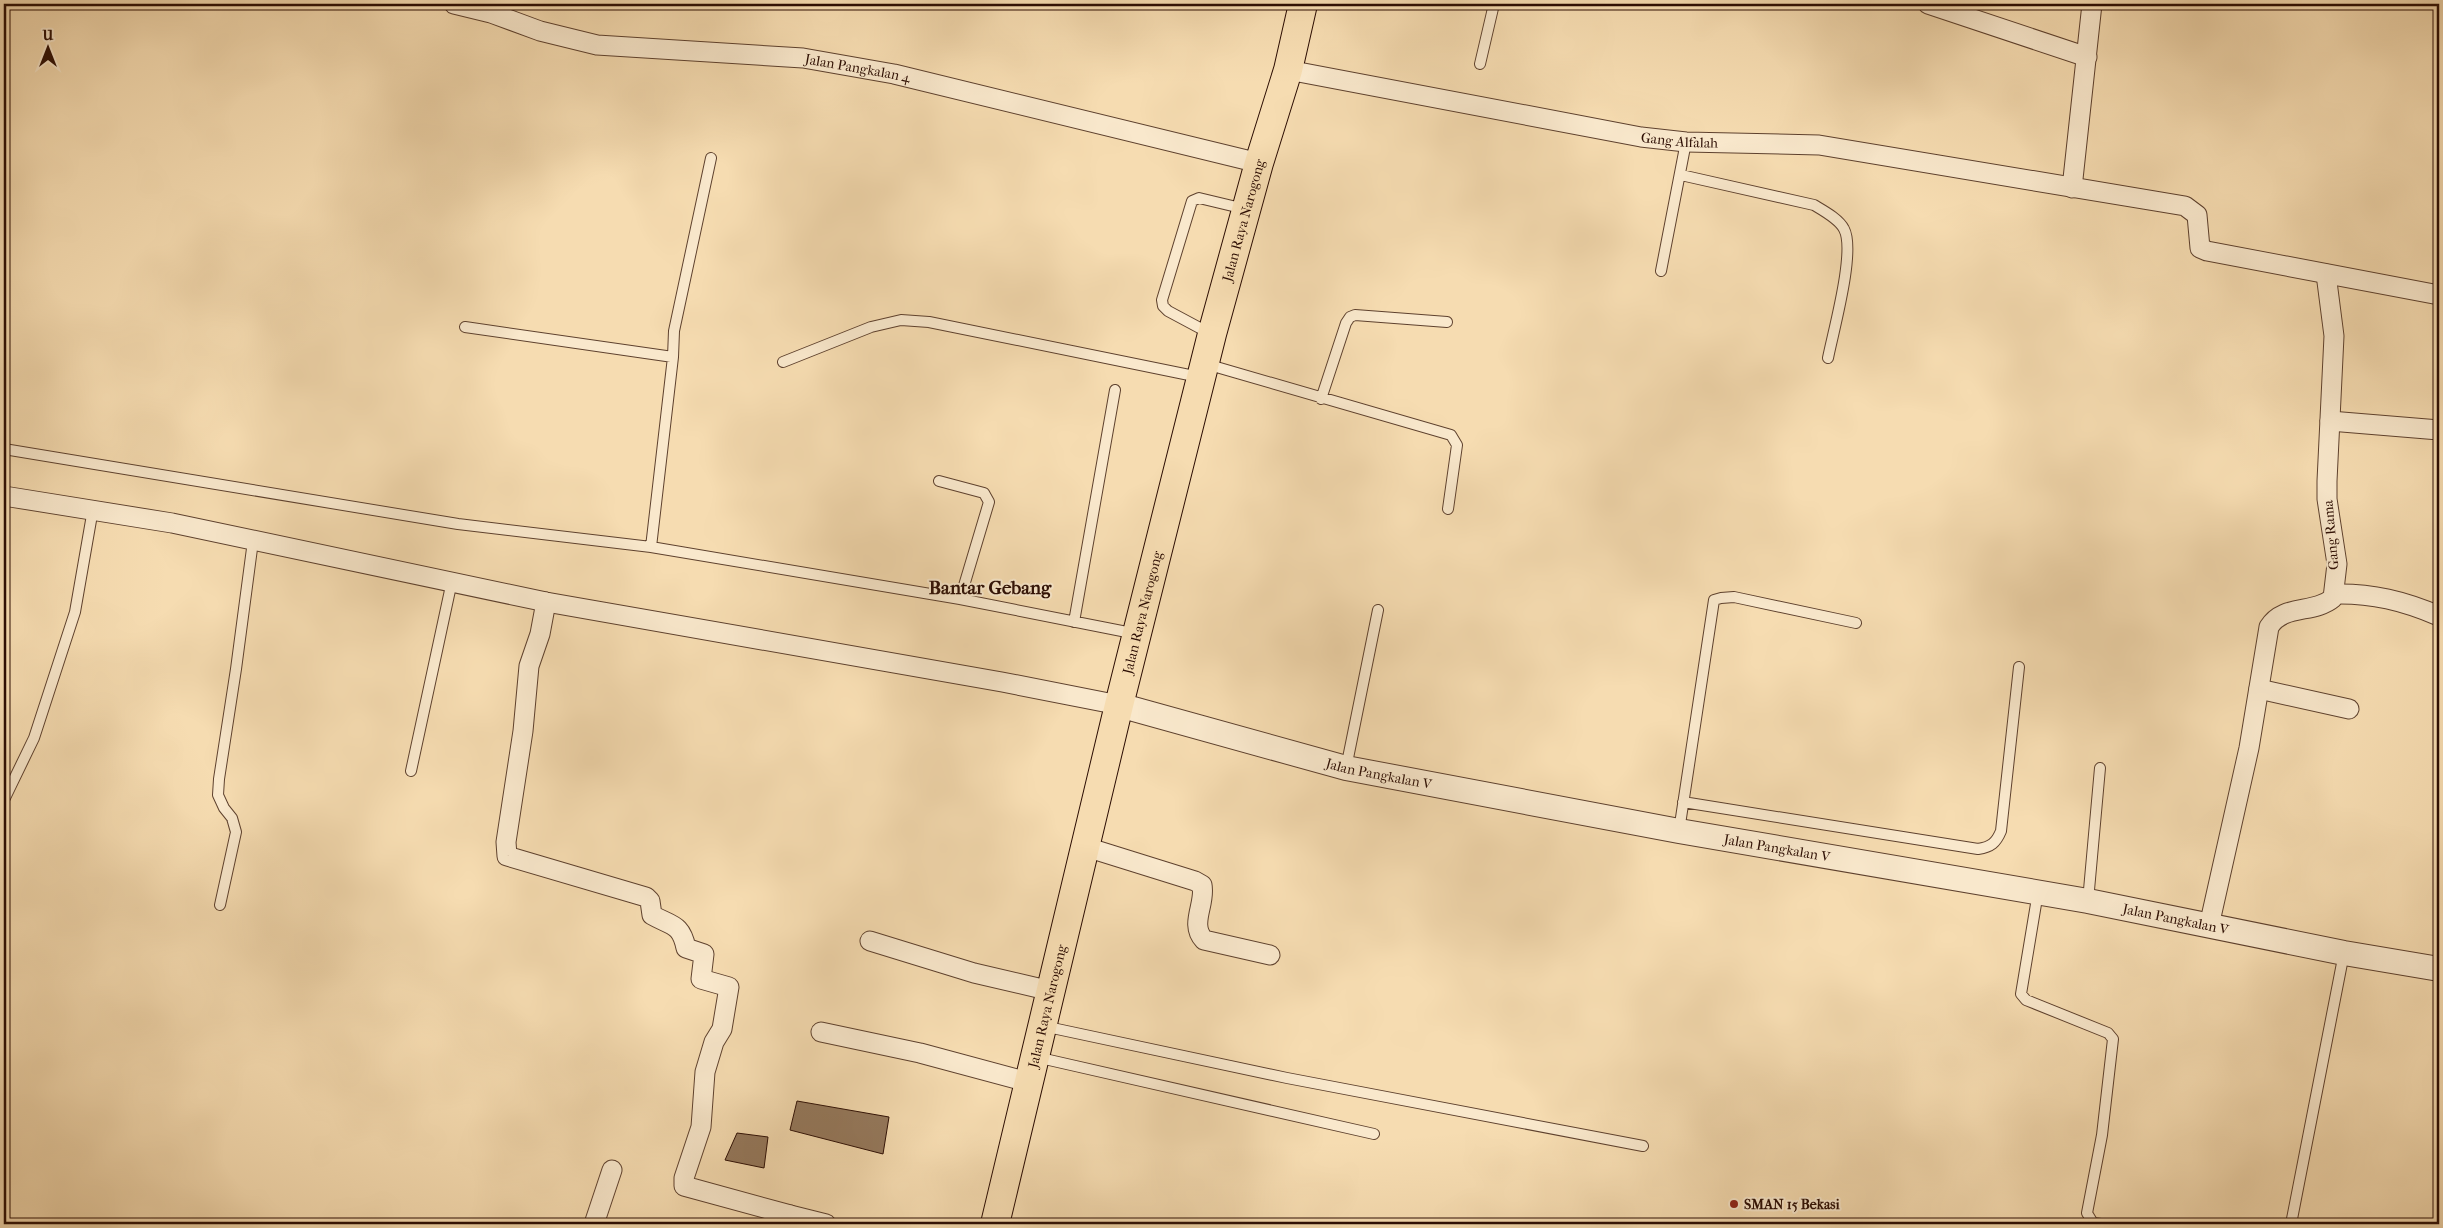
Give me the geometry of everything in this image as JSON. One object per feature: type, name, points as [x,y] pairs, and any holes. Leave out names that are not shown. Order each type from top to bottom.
[{"type":"main road","name":"Jalan Raya Narogong","points":[[995,1224],[1119,706],[1212,334],[1259,163],[1288,70],[1303,4]]},
{"type":"street","name":"Jalan Pangkalan 4","points":[[454,4],[491,13],[540,31],[596,45],[803,58],[894,74],[1259,163]]},
{"type":"street","points":[[1928,4],[2087,57]]},
{"type":"street","points":[[2072,188],[2092,4]]},
{"type":"street","name":"Gang Alfalah","points":[[1288,70],[1640,137],[1686,142],[1819,145],[2185,206],[2197,215],[2200,248],[2207,251],[2326,274]]},
{"type":"street","points":[[2326,274],[2439,295]]},
{"type":"street","name":"Gang Rama","points":[[2326,274],[2334,336],[2327,499],[2337,564],[2334,594]]},
{"type":"street","points":[[2330,421],[2439,430]]},
{"type":"street","points":[[4,496],[172,523],[546,602],[1002,682],[1119,706]]},
{"type":"street","points":[[2209,926],[2238,803],[2269,627],[2274,619],[2281,614],[2325,603],[2333,598],[2334,594],[2377,595],[2409,603],[2439,616]]},
{"type":"street","points":[[546,602],[540,634],[529,666],[523,731],[506,842],[507,856],[646,897],[650,901],[652,915],[677,927],[684,936],[686,948],[704,954],[701,979],[729,987],[722,1028],[714,1042],[704,1072],[701,1127],[684,1178],[684,1186],[788,1219],[826,1224]]},
{"type":"street","points":[[2258,689],[2349,709]]},
{"type":"street","name":"Jalan Pangkalan V","points":[[1119,706],[1346,768],[1679,831],[2088,900],[2344,953],[2439,969]]},
{"type":"street","points":[[1086,847],[1195,881],[1202,885],[1203,892],[1196,929],[1204,940],[1270,955]]},
{"type":"street","points":[[870,941],[974,973],[1051,991]]},
{"type":"street","points":[[821,1032],[920,1053],[1031,1069]]},
{"type":"street","points":[[594,1224],[612,1170]]},
{"type":"lane","points":[[1480,64],[1494,4]]},
{"type":"lane","points":[[1661,271],[1686,142]]},
{"type":"lane","points":[[650,547],[673,357],[674,331],[711,158]]},
{"type":"lane","points":[[1681,175],[1814,205],[1827,213],[1844,229],[1849,254],[1828,358]]},
{"type":"lane","points":[[1212,334],[1168,312],[1163,306],[1162,300],[1192,201],[1199,198],[1246,210]]},
{"type":"lane","points":[[1321,399],[1346,323],[1350,317],[1355,315],[1447,322]]},
{"type":"lane","points":[[783,362],[871,327],[901,320],[929,322],[1203,371],[1321,399],[1451,435],[1457,445],[1448,509]]},
{"type":"lane","points":[[465,327],[673,357]]},
{"type":"lane","points":[[1074,622],[1115,390]]},
{"type":"lane","points":[[4,449],[458,524],[650,547],[960,599],[1138,634]]},
{"type":"lane","points":[[938,481],[984,493],[988,502],[960,599]]},
{"type":"lane","points":[[4,800],[34,738],[75,612],[93,509]]},
{"type":"lane","points":[[220,905],[236,832],[232,818],[224,808],[218,795],[219,779],[253,541]]},
{"type":"lane","points":[[411,771],[452,581]]},
{"type":"lane","points":[[1679,831],[1714,600],[1734,597],[1856,623]]},
{"type":"lane","points":[[1346,768],[1378,610]]},
{"type":"lane","points":[[1682,802],[1978,849],[1987,847],[1996,841],[2001,831],[2019,667]]},
{"type":"lane","points":[[2088,900],[2100,768]]},
{"type":"lane","points":[[2038,892],[2021,994],[2026,1000],[2108,1034],[2114,1039],[2102,1135],[2087,1213],[2093,1223],[2101,1224]]},
{"type":"lane","points":[[2291,1224],[2344,953]]},
{"type":"lane","points":[[1043,1026],[1287,1078],[1643,1146]]},
{"type":"lane","points":[[1031,1069],[1374,1134]]},
{"type":"building","points":[[797,1101],[889,1117],[883,1154],[790,1130]]},
{"type":"building","points":[[737,1133],[768,1137],[764,1168],[725,1160]]},
{"type":"place","name":"SMAN 15 Bekasi","points":[[1734,1204]]},
{"type":"district","name":"Bantar Gebang","points":[[990,588]]}]
